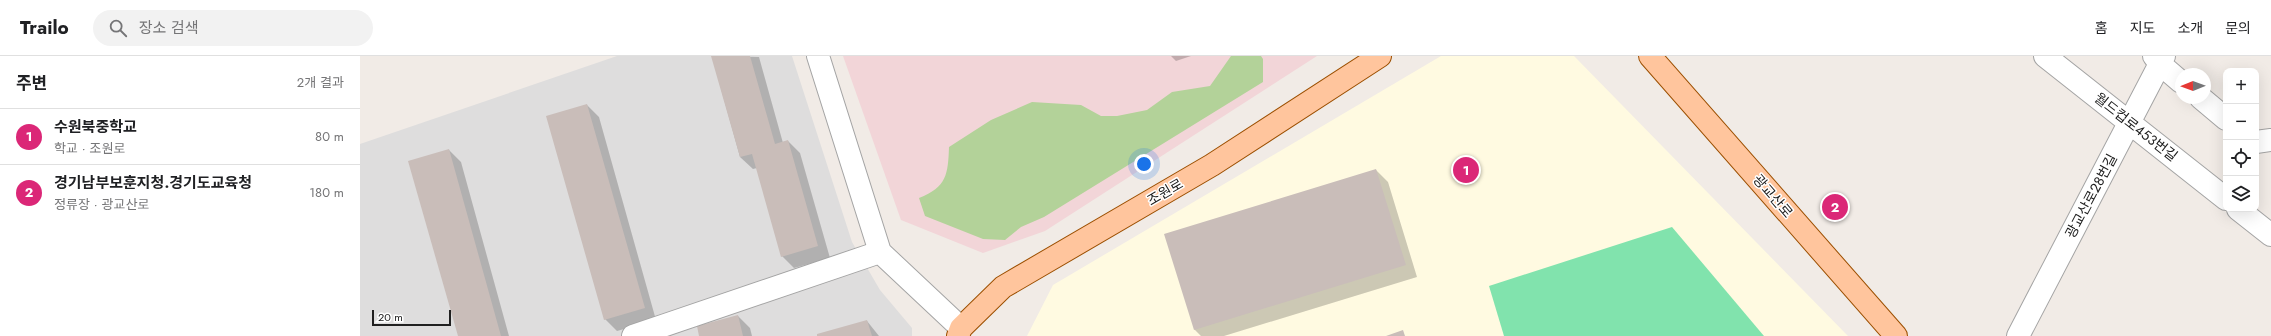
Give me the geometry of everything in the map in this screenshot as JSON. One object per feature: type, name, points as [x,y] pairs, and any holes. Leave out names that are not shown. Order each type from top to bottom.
[{"type":"main road","name":"조원로","points":[[960,332],[1003,287],[1212,165],[1380,56]]},
{"type":"main road","name":"광교산로","points":[[1650,56],[1896,336]]},
{"type":"street","points":[[818,56],[880,252],[960,332]]},
{"type":"street","name":"월드컵로453번길","points":[[2045,56],[2223,197]]},
{"type":"street","points":[[2159,59],[2175,76]]},
{"type":"street","name":"광교산로28번길","points":[[2018,336],[2130,122],[2159,59]]},
{"type":"street","points":[[2207,104],[2223,117]]},
{"type":"street","points":[[2259,142],[2271,140]]},
{"type":"street","points":[[2242,212],[2271,235]]},
{"type":"street","points":[[633,336],[880,252]]},
{"type":"shaded area","points":[[617,56],[792,56],[852,242],[880,290],[912,328],[912,336],[360,336],[360,144]]},
{"type":"shaded area","points":[[843,56],[1317,56],[1045,231],[983,253],[901,220]]},
{"type":"shaded area","points":[[1441,56],[1574,56],[1848,336],[1027,336],[1053,285]]},
{"type":"green space","points":[[1231,56],[1261,56],[1263,59],[1263,82],[1044,217],[1021,227],[1005,240],[983,239],[925,216],[919,198],[928,194],[941,184],[948,165],[949,147],[991,120],[1032,102],[1081,105],[1101,116],[1117,116],[1147,110],[1172,92],[1210,86]]},
{"type":"green space","points":[[1672,227],[1764,336],[1504,336],[1489,286]]},
{"type":"building","points":[[711,56],[750,56],[775,144],[788,140],[818,246],[781,257],[752,154],[740,157]]},
{"type":"building","points":[[587,104],[645,308],[604,320],[546,116]]},
{"type":"building","points":[[449,149],[501,336],[458,336],[408,161]]},
{"type":"building","points":[[1376,169],[1406,265],[1194,330],[1164,234]]},
{"type":"building","points":[[738,315],[743,336],[699,336],[697,326]]},
{"type":"building","points":[[867,320],[872,336],[817,336],[817,334]]},
{"type":"building","points":[[1403,330],[1405,336],[1386,336]]},
{"type":"place","name":"수원북중학교","points":[[1466,170]]},
{"type":"place","name":"경기남부보훈지청.경기도교육청","points":[[1835,207]]}]
